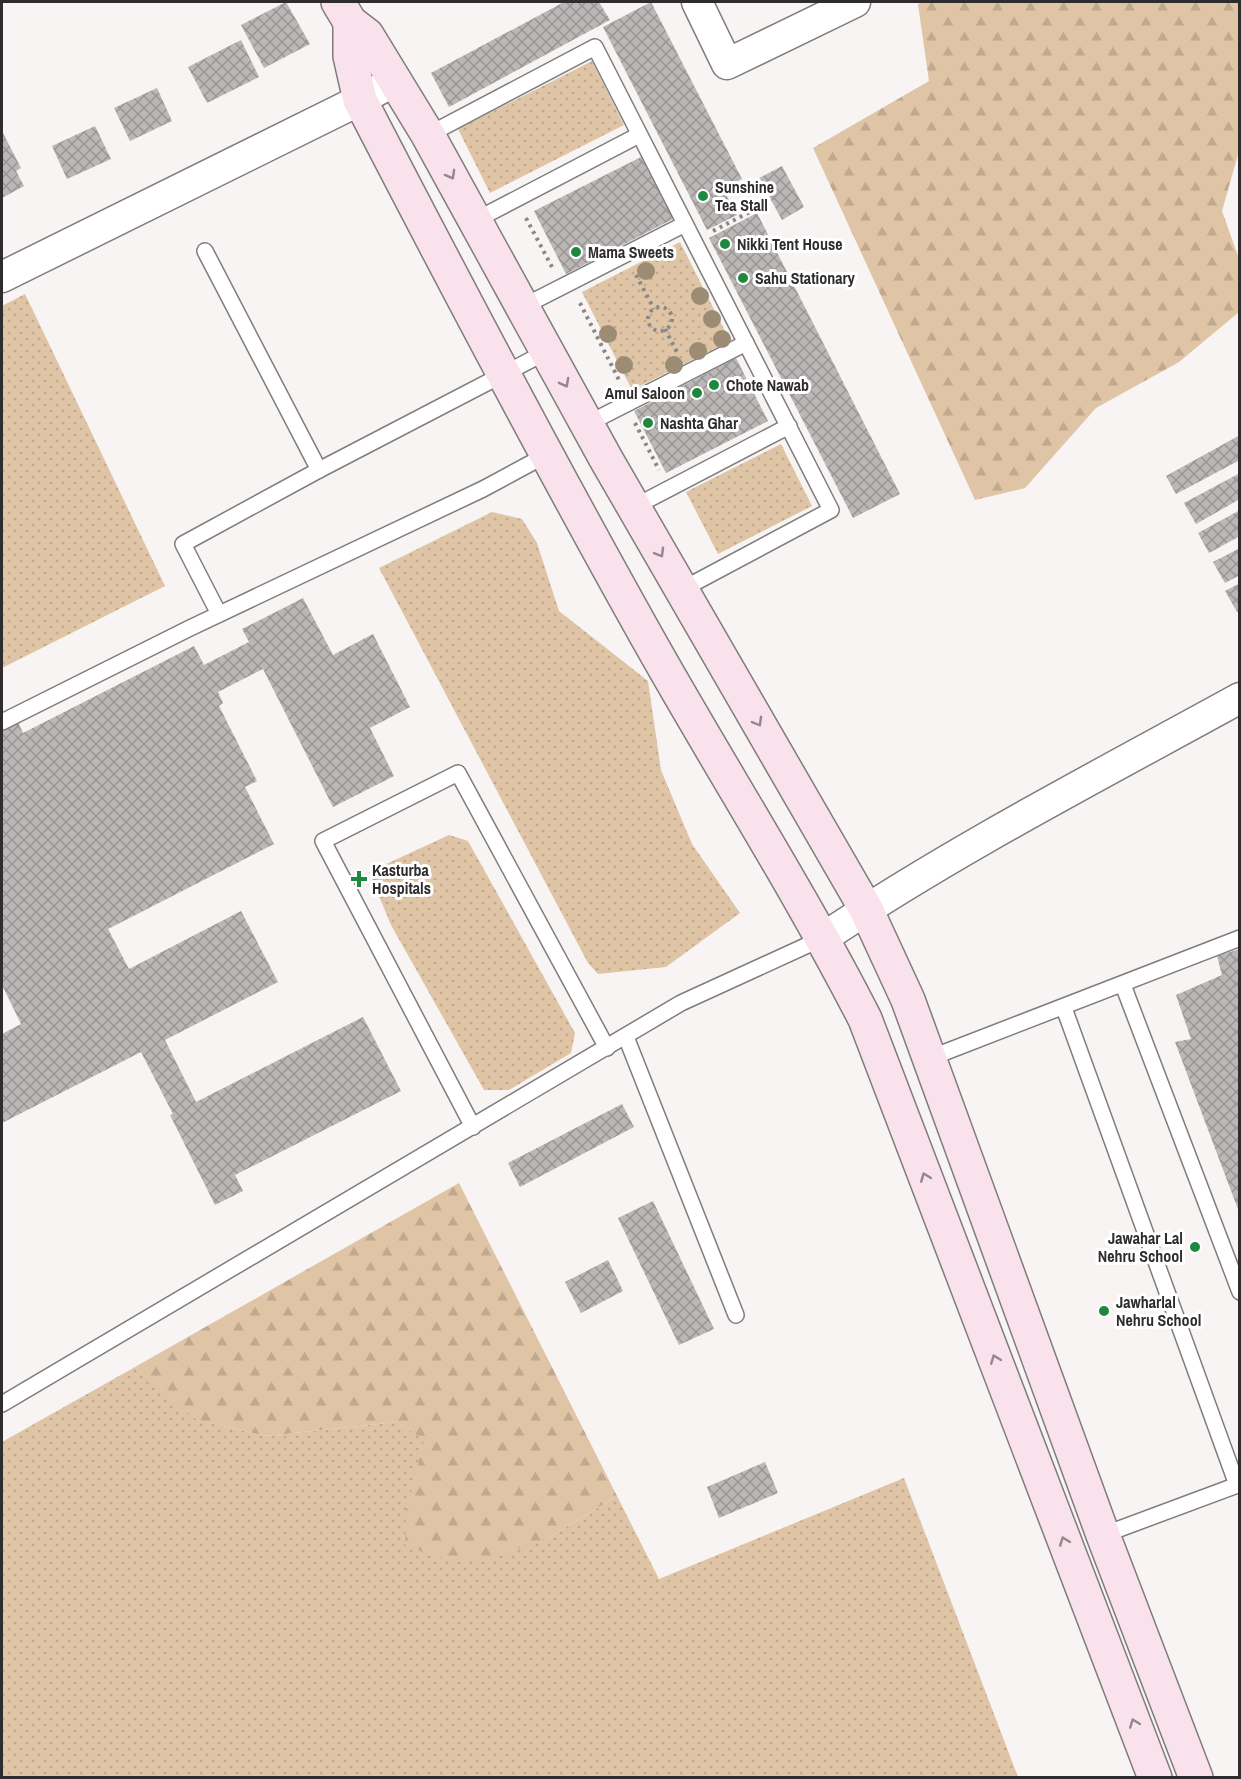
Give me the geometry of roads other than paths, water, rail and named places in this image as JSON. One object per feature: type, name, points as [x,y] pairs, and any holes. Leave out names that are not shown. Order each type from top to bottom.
[{"type":"main road","points":[[345,8],[367,35],[428,135],[524,306],[606,459],[866,909],[908,1000],[1103,1535],[1196,1778]]},
{"type":"main road","points":[[345,8],[350,56],[360,100],[502,375],[644,632],[823,938],[865,1020],[1155,1778]]},
{"type":"main road","points":[[554,469],[606,459]]},
{"type":"street","points":[[697,2],[727,64],[855,2]]},
{"type":"street","points":[[2,278],[396,80]]},
{"type":"street","points":[[823,938],[866,909],[996,833],[1239,698]]},
{"type":"lane","points":[[428,135],[595,47],[831,510],[681,590]]},
{"type":"lane","points":[[476,220],[639,135]]},
{"type":"lane","points":[[524,306],[685,224]]},
{"type":"lane","points":[[205,251],[319,470]]},
{"type":"lane","points":[[587,424],[746,343]]},
{"type":"lane","points":[[219,614],[183,544],[319,470],[548,351]]},
{"type":"lane","points":[[634,507],[789,426]]},
{"type":"lane","points":[[2,722],[219,614],[483,489],[554,469]]},
{"type":"lane","points":[[473,1127],[323,841],[458,773],[608,1048]]},
{"type":"lane","points":[[2,1404],[681,1003],[823,938]]},
{"type":"lane","points":[[930,1058],[1064,1008],[1239,938]]},
{"type":"lane","points":[[1123,985],[1239,1292]]},
{"type":"lane","points":[[1064,1008],[1238,1485],[1103,1535]]},
{"type":"lane","points":[[626,1037],[736,1315]]},
{"type":"place","name":"Sunshine Tea Stall","points":[[703,196]]},
{"type":"place","name":"Nikki Tent House","points":[[725,244]]},
{"type":"place","name":"Mama Sweets","points":[[576,252]]},
{"type":"place","name":"Sahu Stationary","points":[[743,278]]},
{"type":"place","name":"Chote Nawab","points":[[714,385]]},
{"type":"place","name":"Amul Saloon","points":[[697,393]]},
{"type":"place","name":"Nashta Ghar","points":[[648,423]]},
{"type":"place","name":"Kasturba Hospitals","points":[[359,879]]},
{"type":"place","name":"Jawahar Lal Nehru School","points":[[1195,1247]]},
{"type":"place","name":"Jawharlal Nehru School","points":[[1104,1311]]}]
